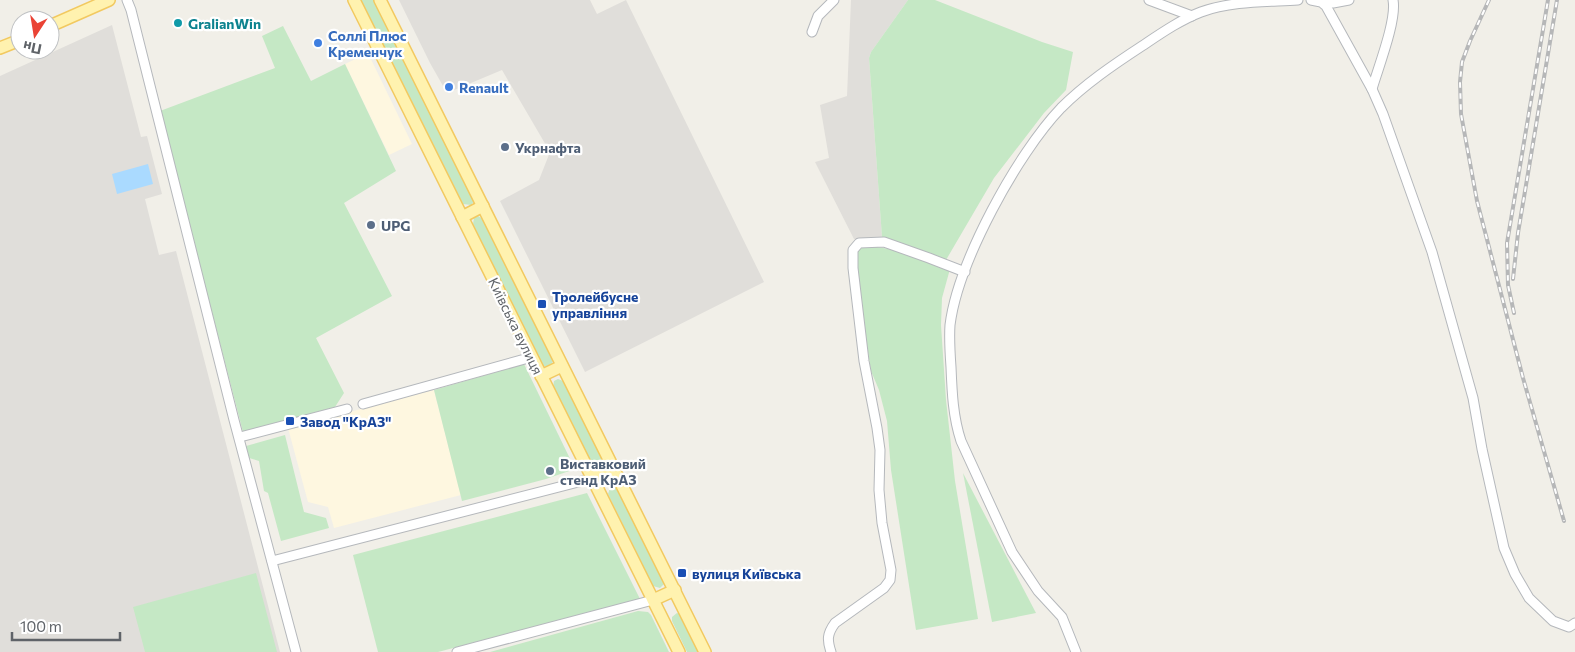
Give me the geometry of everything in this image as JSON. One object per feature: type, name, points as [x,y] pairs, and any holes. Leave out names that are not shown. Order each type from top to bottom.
[{"type":"main road","points":[[60,22],[109,0]]},
{"type":"main road","name":"Київська вулиця","points":[[354,0],[541,376],[594,478],[679,652]]},
{"type":"main road","name":"Київська вулиця","points":[[380,0],[706,652]]},
{"type":"main road","points":[[462,217],[483,206]]},
{"type":"main road","points":[[541,376],[562,366]]},
{"type":"main road","points":[[594,478],[614,468]]},
{"type":"main road","points":[[653,600],[674,590]]},
{"type":"street","points":[[126,0],[133,20],[234,420],[296,652]]},
{"type":"street","points":[[812,32],[818,16],[834,0]]},
{"type":"street","points":[[1149,0],[1192,16]]},
{"type":"street","points":[[1076,652],[1062,617],[1038,591],[1012,552],[961,441],[956,426],[952,397],[950,326],[958,290],[983,229],[1004,189],[1036,138],[1053,117],[1087,84],[1116,63],[1192,16],[1230,5],[1298,0]]},
{"type":"street","points":[[1311,0],[1332,3],[1349,0]]},
{"type":"street","points":[[1372,89],[1389,30],[1393,0]]},
{"type":"street","points":[[1320,2],[1331,13],[1372,89],[1383,114],[1432,252],[1473,398],[1482,449],[1504,548],[1515,574],[1529,598],[1553,621],[1569,627],[1575,623]]},
{"type":"street","points":[[831,652],[828,642],[830,630],[835,623],[884,588],[890,580],[891,570],[881,515],[880,450],[864,361],[853,268],[853,250],[859,243],[884,242],[965,272]]},
{"type":"street","points":[[364,404],[532,358]]},
{"type":"street","points":[[240,437],[347,409]]},
{"type":"street","points":[[272,561],[594,478]]},
{"type":"street","points":[[457,652],[653,600]]},
{"type":"shaded area","points":[[399,0],[590,0],[597,14],[626,0],[764,282],[585,372],[500,201],[539,180],[550,152],[502,70],[447,93]]},
{"type":"shaded area","points":[[851,0],[908,0],[871,52],[869,58],[882,237],[880,240],[854,239],[815,162],[829,158],[820,105],[847,96]]},
{"type":"shaded area","points":[[112,25],[141,137],[147,136],[162,194],[145,199],[159,255],[176,251],[280,652],[0,652],[0,76],[35,60],[60,60],[60,49]]},
{"type":"shaded area","points":[[368,53],[412,144],[389,155],[345,64]]},
{"type":"shaded area","points":[[434,390],[461,495],[334,528],[328,507],[308,502],[288,428]]},
{"type":"green space","points":[[361,0],[375,0],[475,200],[471,205],[463,204]]},
{"type":"green space","points":[[908,0],[935,0],[1042,42],[1073,52],[1066,90],[1044,113],[994,178],[946,260],[882,237],[869,58],[871,52]]},
{"type":"green space","points":[[283,26],[311,81],[345,64],[396,171],[344,203],[392,296],[316,338],[344,393],[335,407],[243,432],[160,111],[275,68],[262,36]]},
{"type":"green space","points":[[478,216],[483,219],[553,360],[552,364],[548,367],[541,366],[473,224],[474,218]]},
{"type":"green space","points":[[859,246],[894,250],[950,269],[942,298],[941,325],[946,400],[955,481],[978,619],[916,630],[891,470],[887,421],[879,390],[871,371],[862,314],[857,276],[856,253]]},
{"type":"green space","points":[[524,364],[575,469],[546,479],[462,501],[434,390]]},
{"type":"green space","points":[[558,379],[563,381],[604,459],[603,464],[599,467],[592,465],[553,387],[554,381]]},
{"type":"green space","points":[[285,435],[304,512],[326,518],[329,528],[281,541],[268,493],[264,491],[259,461],[249,458],[246,446]]},
{"type":"green space","points":[[963,473],[1036,613],[992,622]]},
{"type":"green space","points":[[615,486],[665,583],[660,588],[653,586],[608,494],[610,488]]},
{"type":"green space","points":[[587,493],[640,599],[438,652],[378,652],[353,555]]},
{"type":"green space","points":[[256,573],[277,652],[145,652],[133,607]]},
{"type":"green space","points":[[638,611],[648,612],[651,615],[669,652],[490,652]]},
{"type":"green space","points":[[677,613],[681,614],[700,652],[687,652],[672,621],[672,617]]},
{"type":"water","points":[[148,164],[153,184],[117,194],[112,174]]},
{"type":"railway","points":[[1489,0],[1462,62],[1460,82],[1461,114],[1477,201],[1523,378],[1564,521]]},
{"type":"railway","points":[[1514,313],[1508,285],[1507,243],[1548,0]]},
{"type":"railway","points":[[1513,279],[1518,233],[1557,0]]},
{"type":"place","name":"GralianWin","points":[[178,23]]},
{"type":"place","name":"Соллі Плюс Кременчук","points":[[318,43]]},
{"type":"place","name":"Renault","points":[[449,87]]},
{"type":"place","name":"Укрнафта","points":[[505,147]]},
{"type":"place","name":"UPG","points":[[371,225]]},
{"type":"place","name":"Тролейбусне управління","points":[[542,304]]},
{"type":"place","name":"Завод \"КрАЗ\"","points":[[290,421]]},
{"type":"place","name":"Виставковий стенд КрАЗ","points":[[550,471]]},
{"type":"place","name":"вулиця Київська","points":[[682,573]]}]
